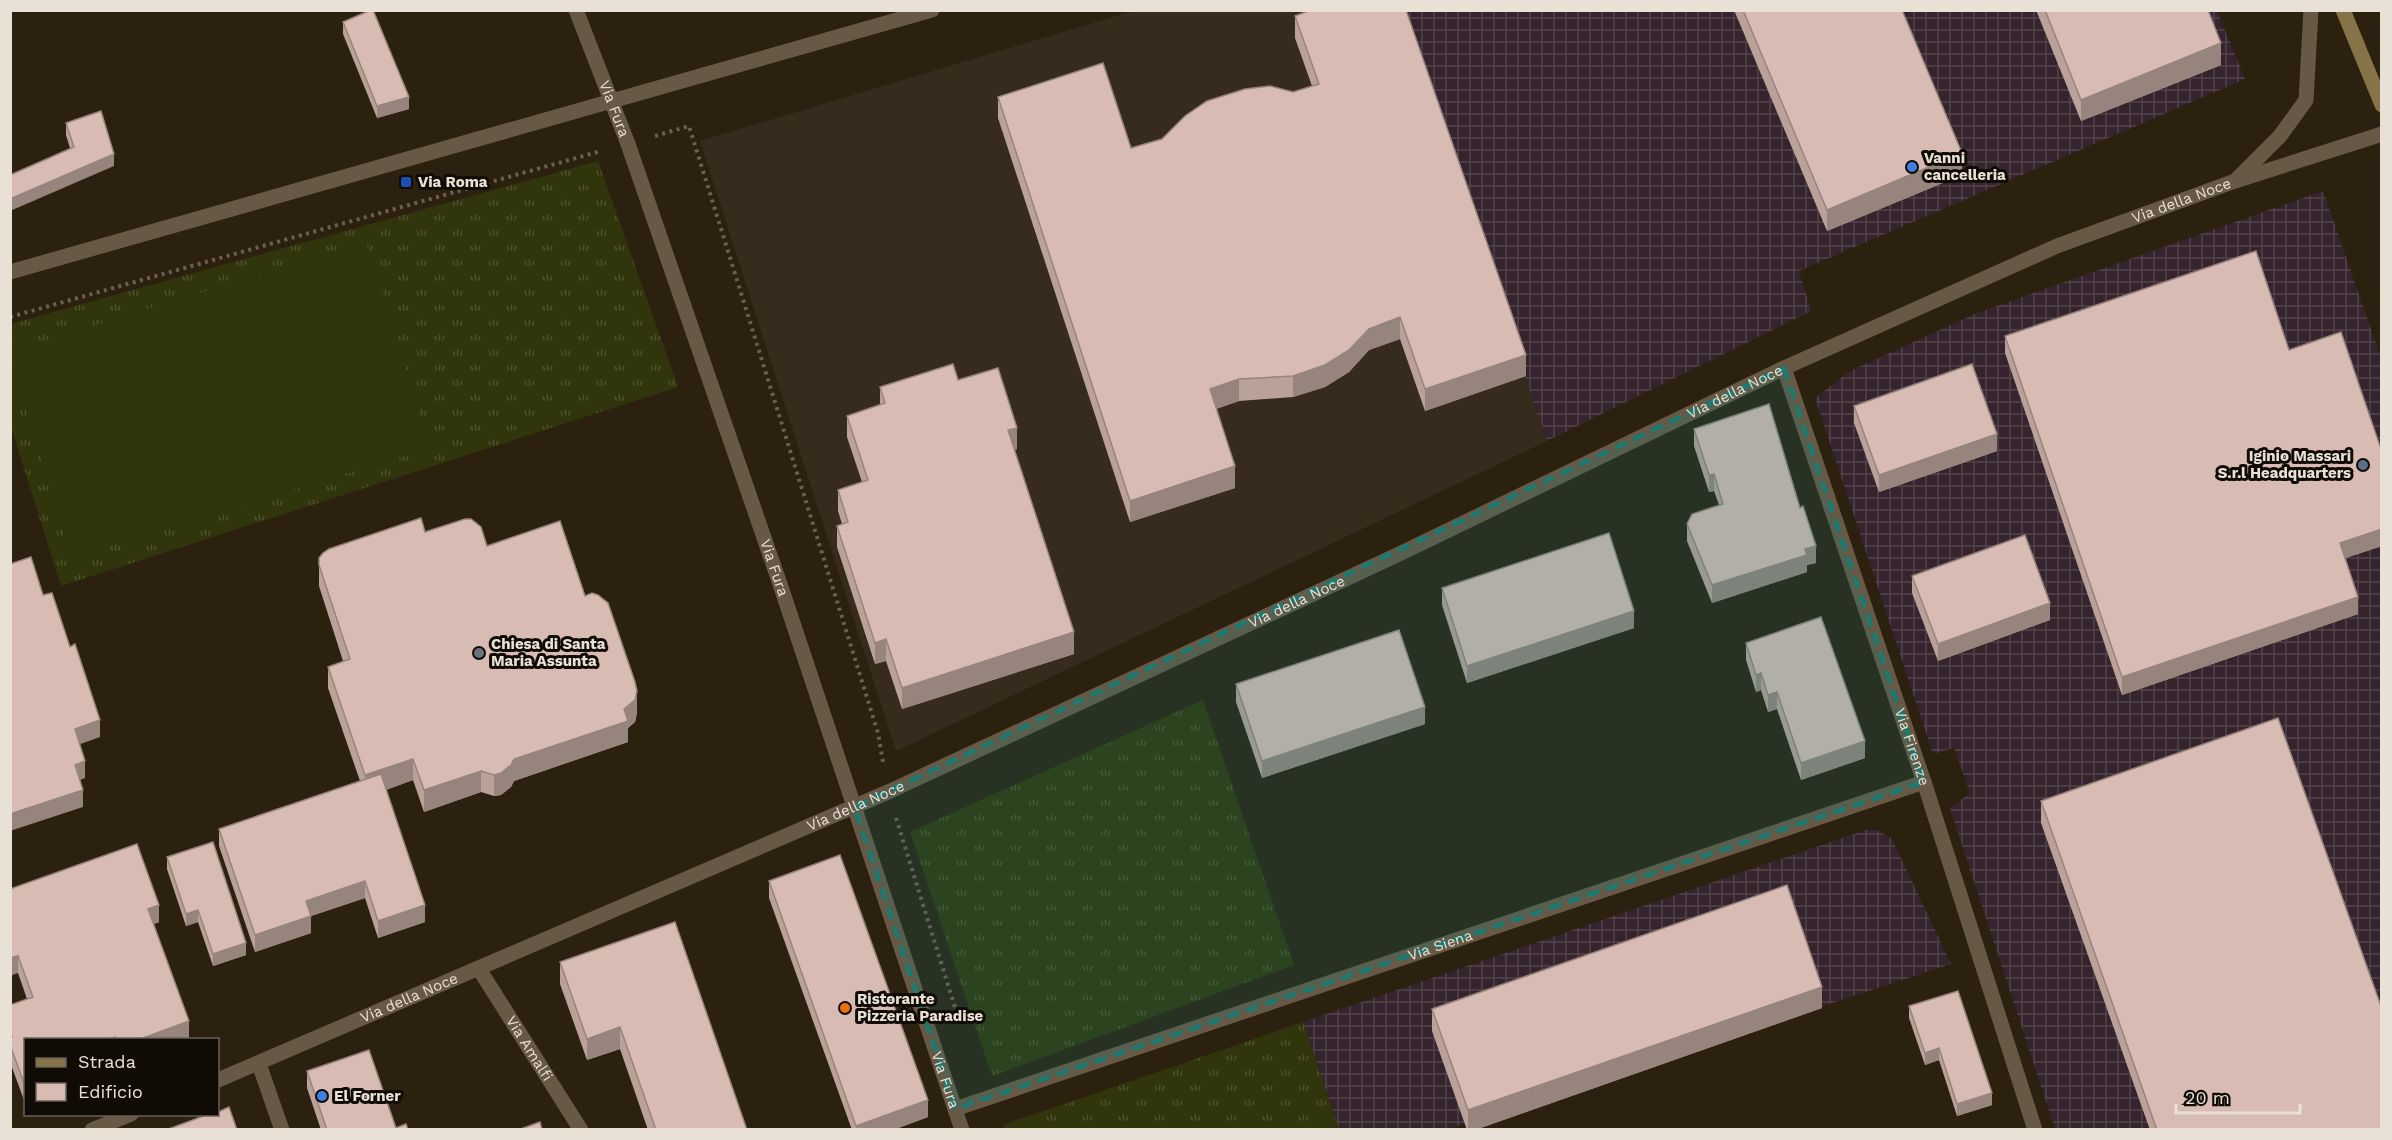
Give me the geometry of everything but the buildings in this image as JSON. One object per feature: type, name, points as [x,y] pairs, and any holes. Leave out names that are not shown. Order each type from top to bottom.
[{"type":"main road","points":[[2343,10],[2382,105]]},
{"type":"street","name":"Via Fura","points":[[576,10],[612,102],[780,584],[962,1130]]},
{"type":"street","points":[[10,272],[932,10]]},
{"type":"street","points":[[2235,181],[2280,136],[2306,100],[2311,10]]},
{"type":"street","name":"Via della Noce","points":[[219,1080],[888,792],[1397,555],[1784,368],[2057,246],[2235,181],[2382,134]]},
{"type":"street","name":"Via Firenze","points":[[1784,368],[1924,782],[2032,1129]]},
{"type":"street","name":"Via Siena","points":[[955,1109],[1924,782]]},
{"type":"street","name":"Via Amalfi","points":[[479,969],[581,1130]]},
{"type":"street","points":[[259,1064],[282,1130]]},
{"type":"street","points":[[92,1130],[126,1116]]},
{"type":"path","points":[[668,133],[689,126],[878,733],[888,792],[959,1020]]},
{"type":"path","points":[[10,317],[587,154]]},
{"type":"highlighted area","points":[[1784,368],[1924,782],[955,1109],[854,807]]},
{"type":"shaded area","points":[[1133,11],[1399,11],[1547,441],[896,751],[700,141]]},
{"type":"shaded area","points":[[1399,11],[2217,11],[2245,79],[1799,271],[1811,311],[1547,441]]},
{"type":"shaded area","points":[[2323,191],[2381,358],[2381,1129],[2055,1129],[1950,808],[1970,793],[1954,748],[1933,754],[1815,398],[1850,371],[1977,313]]},
{"type":"shaded area","points":[[1866,830],[1877,830],[1892,839],[1951,964],[1448,1129],[1339,1129],[1303,1022]]},
{"type":"green space","points":[[598,161],[678,387],[61,586],[11,427],[10,324]]},
{"type":"green space","points":[[366,242],[430,448],[71,558],[11,360],[11,351]]},
{"type":"green space","points":[[1203,700],[1294,965],[992,1076],[910,832]]},
{"type":"green space","points":[[1303,1022],[1339,1129],[1004,1129],[1003,1125]]},
{"type":"place","name":"Vanni cancelleria","points":[[1912,167]]},
{"type":"place","name":"Via Roma","points":[[406,182]]},
{"type":"place","name":"Iginio Massari S.r.l Headquarters","points":[[2363,465]]},
{"type":"place","name":"Chiesa di Santa Maria Assunta","points":[[479,653]]},
{"type":"place","name":"Ristorante Pizzeria Paradise","points":[[845,1008]]},
{"type":"place","name":"El Forner","points":[[322,1096]]}]
